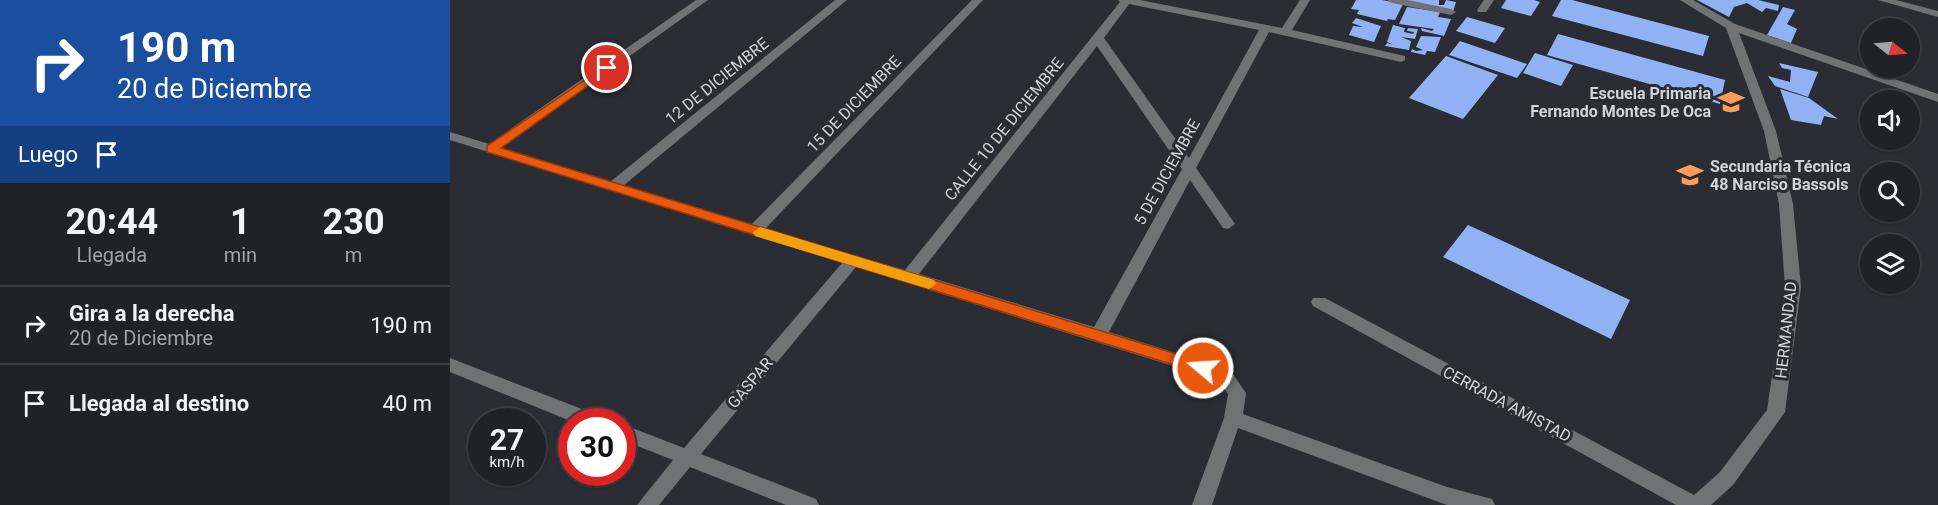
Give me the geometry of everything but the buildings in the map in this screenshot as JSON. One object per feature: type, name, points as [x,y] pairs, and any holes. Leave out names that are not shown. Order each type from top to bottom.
[{"type":"street","points":[[491,149],[703,0]]},
{"type":"street","name":"12 DE DICIEMBRE","points":[[613,187],[842,0]]},
{"type":"street","name":"15 DE DICIEMBRE","points":[[754,231],[978,0]]},
{"type":"street","points":[[1125,0],[1401,58]]},
{"type":"street","name":"CALLE 10 DE DICIEMBRE","points":[[907,278],[1098,38],[1125,0]]},
{"type":"street","points":[[1285,33],[1305,0]]},
{"type":"street","points":[[1392,0],[1451,12]]},
{"type":"street","points":[[1684,0],[1731,26],[1938,98]]},
{"type":"street","points":[[1883,0],[1938,14]]},
{"type":"street","name":"HERMANDAD","points":[[1696,505],[1726,479],[1776,412],[1793,287],[1786,204],[1770,131],[1731,26]]},
{"type":"street","name":"5 DE DICIEMBRE","points":[[1099,334],[1266,28]]},
{"type":"street","points":[[1098,38],[1228,224]]},
{"type":"street","points":[[450,136],[907,278],[1099,334],[1224,375],[1237,393],[1233,418],[1202,505]]},
{"type":"street","name":"GASPAR","points":[[647,505],[852,261]]},
{"type":"street","name":"CERRADA AMISTAD","points":[[1319,302],[1696,505]]},
{"type":"street","points":[[450,365],[559,408]]},
{"type":"street","points":[[1233,418],[1447,496],[1485,505]]},
{"type":"street","points":[[636,438],[809,505]]},
{"type":"slow traffic","points":[[760,232],[929,284]]},
{"type":"place","name":"Escuela Primaria Fernando Montes De Oca","points":[[1731,102]]},
{"type":"place","name":"Secundaria Técnica 48 Narciso Bassols","points":[[1690,175]]},
{"type":"route","points":[[607,68],[491,149],[870,267],[1099,334],[1203,368]]}]
